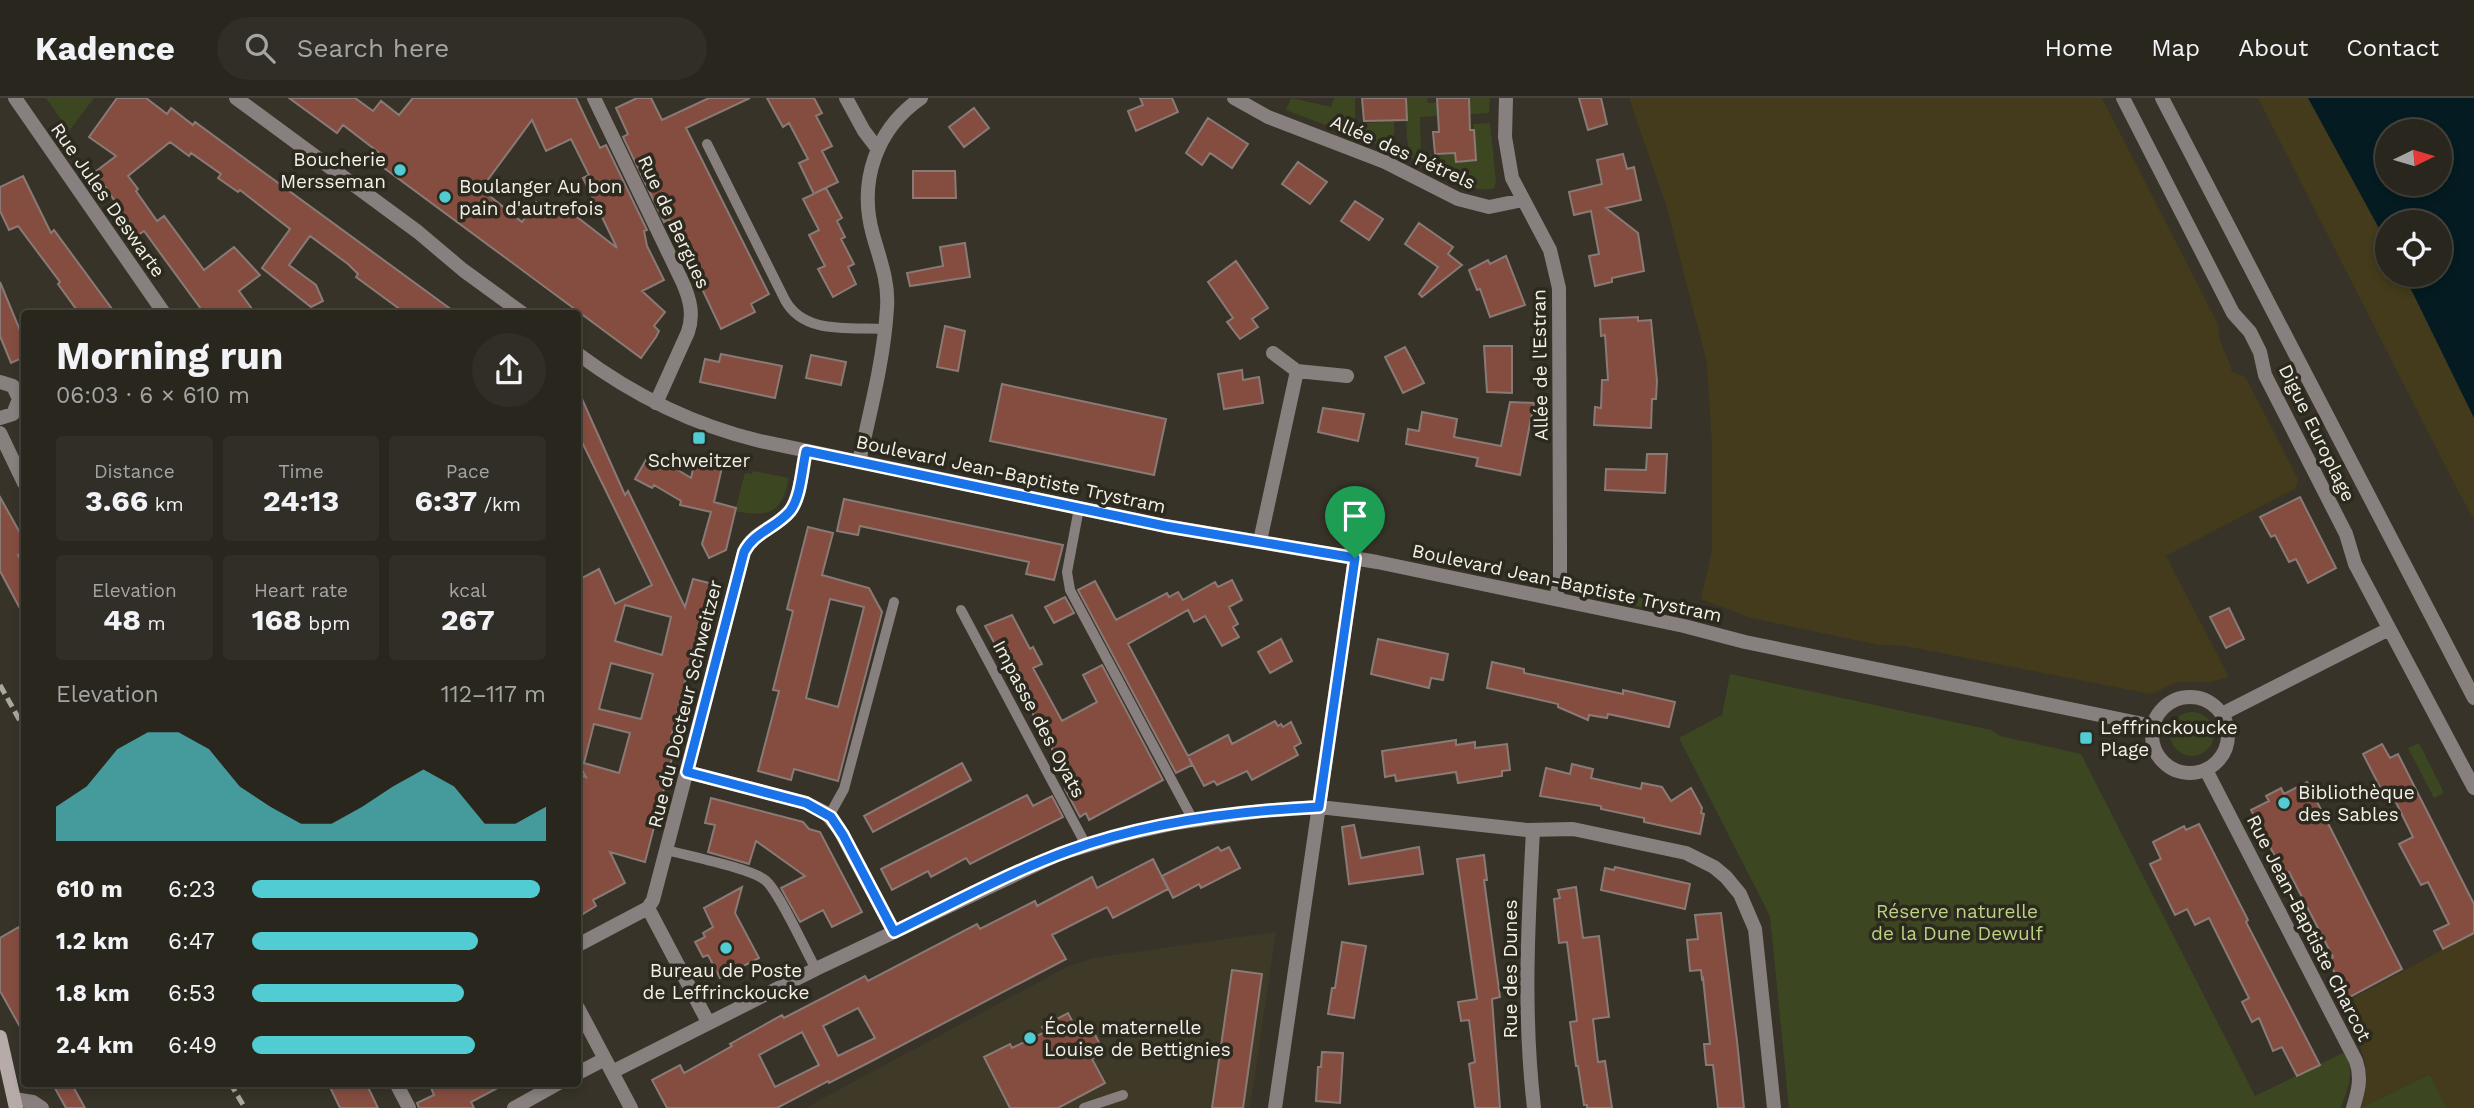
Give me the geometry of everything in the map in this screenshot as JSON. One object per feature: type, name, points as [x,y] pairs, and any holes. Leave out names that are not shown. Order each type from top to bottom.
[{"type":"main road","points":[[0,1037],[15,1104]]},
{"type":"street","points":[[236,98],[418,232],[463,270],[518,310]]},
{"type":"street","name":"Rue de Bergues","points":[[594,98],[691,304],[688,332],[656,403]]},
{"type":"street","points":[[846,98],[877,148]]},
{"type":"street","points":[[859,462],[885,329],[887,305],[886,283],[868,205],[870,170],[877,148],[892,124],[920,98]]},
{"type":"street","name":"Allée des Pétrels","points":[[1234,98],[1268,117],[1385,162],[1458,199],[1489,207],[1523,200]]},
{"type":"street","name":"Allée de l'Estran","points":[[1506,98],[1504,122],[1507,155],[1514,185],[1550,250],[1560,297],[1560,578],[1556,599]]},
{"type":"street","name":"Digue Europlage","points":[[2123,98],[2232,313],[2247,328],[2260,352],[2265,375],[2346,534],[2355,564],[2474,788]]},
{"type":"street","name":"Digue Europlage","points":[[2162,98],[2474,698]]},
{"type":"street","name":"Rue Jules Deswarte","points":[[18,103],[158,310]]},
{"type":"street","points":[[1273,353],[1297,371],[1347,376]]},
{"type":"street","name":"Boulevard Jean-Baptiste Trystram","points":[[581,356],[623,385],[656,403],[714,428],[760,441],[1165,526],[1355,558],[1556,599],[1745,642],[2153,726]]},
{"type":"street","points":[[1260,541],[1297,371]]},
{"type":"street","points":[[0,382],[10,384],[21,391],[16,411],[8,417],[0,418]]},
{"type":"street","points":[[0,433],[21,477]]},
{"type":"street","name":"Rue du Docteur Schweitzer","points":[[648,908],[655,897],[744,552],[752,538],[777,523],[793,506],[806,451]]},
{"type":"street","points":[[1275,1108],[1355,558]]},
{"type":"street","points":[[2222,714],[2389,629]]},
{"type":"street","points":[[2184,697],[2206,700],[2222,714],[2228,729],[2227,745],[2220,760],[2206,770],[2186,773],[2167,766],[2159,757],[2154,746],[2153,726],[2164,707],[2184,697]]},
{"type":"street","name":"Rue Jean-Baptiste Charcot","points":[[2206,770],[2356,1061],[2359,1085],[2353,1108]]},
{"type":"street","points":[[687,772],[806,803],[829,816],[843,835],[894,932]]},
{"type":"street","points":[[612,1072],[816,969],[1038,863],[1086,845],[1193,820],[1319,807],[1533,830],[1579,830],[1686,853],[1714,867],[1731,882],[1746,907],[1756,936],[1774,1108]]},
{"type":"street","name":"Rue des Dunes","points":[[1533,830],[1526,973],[1534,1108]]},
{"type":"street","points":[[581,943],[648,908],[708,1022]]},
{"type":"street","points":[[581,1014],[631,1108]]},
{"type":"street","points":[[581,1071],[605,1059]]},
{"type":"street","points":[[398,1087],[409,1108]]},
{"type":"street","points":[[514,1108],[552,1087]]},
{"type":"street","points":[[15,1104],[33,1102],[42,1108]]},
{"type":"lane","points":[[707,144],[785,300],[795,314],[815,324],[885,329]]},
{"type":"lane","points":[[1079,508],[1067,572],[1070,590],[1193,820]]},
{"type":"lane","points":[[829,816],[844,789],[894,602]]},
{"type":"lane","name":"Impasse des Oyats","points":[[961,610],[1086,845]]},
{"type":"lane","points":[[667,850],[748,872],[765,880],[816,969]]},
{"type":"lane","points":[[1084,1108],[1123,1095]]},
{"type":"shaded area","points":[[1276,932],[1250,1108],[805,1108],[1067,967],[1094,958]]},
{"type":"green space","points":[[46,98],[94,98],[69,131]]},
{"type":"green space","points":[[1291,98],[1331,107],[1334,98],[1355,98],[1355,124],[1394,121],[1394,151],[1286,110]]},
{"type":"green space","points":[[1406,98],[1427,98],[1428,103],[1490,98],[1489,113],[1420,117],[1421,155],[1455,153],[1456,162],[1474,130],[1473,124],[1490,123],[1496,182],[1494,188],[1464,186],[1418,165],[1408,145]]},
{"type":"green space","points":[[753,471],[789,478],[782,499],[778,506],[765,513],[735,511],[745,473],[752,474]]},
{"type":"green space","points":[[1593,588],[1699,610],[1697,619],[1592,597]]},
{"type":"green space","name":"Réserve naturelle de la Dune Dewulf","points":[[1730,674],[1991,730],[2000,736],[2081,754],[2255,1096],[2343,1053],[2350,1072],[2341,1108],[1789,1108],[1770,916],[1679,738],[1722,715]]},
{"type":"green space","points":[[2192,712],[2208,718],[2214,734],[2208,750],[2192,756],[2176,750],[2170,734],[2176,718]]},
{"type":"green space","points":[[2419,743],[2444,793],[2434,798],[2408,748]]},
{"type":"green space","points":[[2430,1074],[2447,1108],[2361,1108]]},
{"type":"sand","points":[[1629,98],[2102,98],[2219,326],[2219,338],[2232,372],[2244,376],[2247,380],[2298,479],[2296,488],[2166,556],[2229,677],[2210,682],[2178,682],[2151,694],[1905,646],[1879,645],[1751,618],[1701,599],[1712,550],[1712,446],[1707,363],[1667,208]]},
{"type":"sand","points":[[2258,98],[2474,98],[2474,520],[2456,487]]},
{"type":"sand","points":[[2474,933],[2474,1108],[2447,1108],[2429,1074],[2361,1108],[2366,1076],[2365,1061],[2359,1045],[2368,1040],[2349,1000]]},
{"type":"water","points":[[2308,98],[2474,98],[2474,418],[2410,287],[2452,287],[2452,210],[2375,210],[2375,221]]},
{"type":"building","points":[[117,98],[146,98],[167,114],[171,108],[193,125],[195,122],[452,310],[401,310],[356,277],[358,274],[348,264],[310,236],[289,265],[316,285],[323,301],[311,307],[262,268],[290,229],[240,190],[238,192],[218,178],[221,174],[170,142],[128,176],[138,189],[136,191],[157,221],[164,216],[204,270],[234,247],[260,275],[239,291],[253,310],[202,310],[144,231],[138,235],[95,172],[116,156],[89,137]]},
{"type":"building","points":[[289,98],[355,98],[373,111],[381,101],[399,115],[413,98],[576,98],[600,148],[606,145],[647,230],[644,231],[647,246],[664,280],[642,291],[665,312],[654,326],[659,331],[656,337],[641,358],[581,314],[581,310],[576,310],[376,162],[382,155],[343,125],[337,133]],"holes":[[[532,120],[546,151],[571,139],[589,175],[583,178],[617,248],[559,203],[552,214],[536,202],[522,222],[481,189]]]},
{"type":"building","points":[[637,98],[651,98],[662,120],[709,98],[750,98],[686,128],[769,294],[751,304],[755,312],[721,329],[669,219],[664,222],[623,137],[628,134],[616,108]]},
{"type":"building","points":[[767,98],[814,98],[822,113],[816,116],[832,146],[822,151],[838,182],[815,193],[826,188],[842,218],[837,221],[845,237],[841,239],[854,264],[848,267],[856,284],[833,297],[818,269],[825,266],[809,235],[819,230],[803,199],[814,194],[799,163],[808,159],[789,123],[783,127]]},
{"type":"building","points":[[1140,98],[1172,98],[1178,112],[1136,131],[1128,111],[1143,105]]},
{"type":"building","points":[[1362,98],[1406,98],[1407,120],[1364,121]]},
{"type":"building","points":[[1437,98],[1469,98],[1470,130],[1474,130],[1476,160],[1456,162],[1455,153],[1435,154],[1433,132],[1439,132]]},
{"type":"building","points":[[1579,98],[1601,98],[1607,124],[1588,130]]},
{"type":"building","points":[[974,108],[989,128],[964,147],[949,127]]},
{"type":"building","points":[[1208,118],[1248,144],[1232,168],[1210,153],[1202,165],[1186,153]]},
{"type":"building","points":[[1623,154],[1627,169],[1634,167],[1641,200],[1606,208],[1638,233],[1644,271],[1612,278],[1612,282],[1595,286],[1589,256],[1599,254],[1591,211],[1574,215],[1569,192],[1602,184],[1597,160]]},
{"type":"building","points":[[1298,162],[1327,182],[1310,204],[1282,184]]},
{"type":"building","points":[[913,171],[955,171],[956,198],[913,198]]},
{"type":"building","points":[[23,176],[51,233],[54,230],[113,310],[77,310],[58,284],[60,282],[18,226],[9,230],[0,211],[0,187]]},
{"type":"building","points":[[1355,201],[1383,219],[1369,240],[1341,221]]},
{"type":"building","points":[[1419,223],[1453,247],[1448,254],[1462,265],[1422,297],[1419,294],[1438,267],[1405,244]]},
{"type":"building","points":[[965,243],[970,277],[910,286],[907,273],[943,266],[940,247]]},
{"type":"building","points":[[1506,256],[1525,305],[1490,317],[1480,289],[1477,290],[1469,270],[1488,260],[1490,264]]},
{"type":"building","points":[[1236,261],[1268,308],[1252,319],[1258,327],[1240,339],[1227,322],[1233,318],[1208,282]]},
{"type":"building","points":[[0,282],[21,333],[21,358],[11,363],[0,336]]},
{"type":"building","points":[[1638,317],[1638,321],[1651,320],[1657,381],[1656,399],[1652,399],[1651,428],[1594,425],[1595,407],[1601,408],[1602,380],[1608,380],[1605,335],[1601,336],[1600,319]]},
{"type":"building","points":[[945,326],[965,331],[958,371],[937,367]]},
{"type":"building","points":[[1484,346],[1512,346],[1512,393],[1487,392]]},
{"type":"building","points":[[1405,347],[1424,383],[1403,393],[1385,357]]},
{"type":"building","points":[[721,354],[782,366],[775,398],[700,382],[705,359],[719,362]]},
{"type":"building","points":[[811,355],[846,362],[841,385],[806,378]]},
{"type":"building","points":[[1242,370],[1243,380],[1259,377],[1263,403],[1224,409],[1218,374]]},
{"type":"building","points":[[1002,384],[1166,419],[1154,475],[990,441]]},
{"type":"building","points":[[581,397],[625,495],[628,491],[685,607],[693,579],[717,585],[696,664],[690,662],[666,757],[672,758],[645,862],[610,852],[625,883],[593,900],[596,906],[581,915],[581,775],[586,777],[581,768],[581,578],[599,569],[615,604],[652,585],[581,440]],"holes":[[[625,605],[671,617],[662,655],[615,641]],[[611,663],[653,674],[641,719],[599,709]],[[594,724],[630,733],[619,773],[584,763]]]},
{"type":"building","points":[[1510,402],[1534,403],[1520,475],[1476,466],[1478,458],[1406,444],[1408,429],[1419,431],[1422,412],[1457,419],[1454,437],[1501,446]]},
{"type":"building","points":[[1323,408],[1364,414],[1358,441],[1318,432]]},
{"type":"building","points":[[650,453],[691,478],[696,456],[723,463],[714,502],[736,508],[726,550],[709,558],[702,544],[711,512],[680,505],[681,501],[654,485],[652,488],[635,479]]},
{"type":"building","points":[[1647,454],[1667,454],[1665,493],[1605,490],[1606,469],[1646,470]]},
{"type":"building","points":[[0,497],[21,535],[21,554],[18,555],[21,561],[21,610],[0,571]]},
{"type":"building","points":[[2300,497],[2336,568],[2308,583],[2296,559],[2289,562],[2275,535],[2271,537],[2260,517]]},
{"type":"building","points":[[844,499],[1063,545],[1054,580],[1026,574],[1029,562],[860,526],[858,535],[837,531]]},
{"type":"building","points":[[808,527],[833,533],[822,575],[869,588],[882,612],[838,781],[794,769],[791,780],[758,771],[779,691],[773,690],[793,611],[787,609]],"holes":[[[830,599],[864,607],[838,707],[806,698]]]},
{"type":"building","points":[[1232,580],[1242,600],[1229,607],[1238,624],[1233,627],[1239,637],[1222,646],[1205,616],[1194,622],[1188,610],[1128,644],[1188,756],[1228,735],[1232,744],[1275,721],[1278,726],[1281,724],[1283,727],[1291,722],[1301,743],[1294,747],[1298,755],[1252,780],[1247,771],[1217,785],[1214,781],[1204,786],[1189,758],[1192,765],[1176,773],[1078,590],[1095,581],[1116,620],[1167,593],[1169,597],[1178,592],[1183,600],[1215,582],[1218,587]]},
{"type":"building","points":[[1065,597],[1074,613],[1054,623],[1045,607]]},
{"type":"building","points":[[2229,608],[2244,639],[2226,648],[2210,617]]},
{"type":"building","points":[[1012,615],[1030,649],[1033,647],[1042,664],[1033,668],[1062,721],[1097,702],[1083,675],[1102,665],[1163,780],[1089,820],[1086,813],[1080,817],[1065,789],[1072,786],[985,626]]},
{"type":"building","points":[[1281,639],[1292,661],[1270,673],[1258,652]]},
{"type":"building","points":[[1378,639],[1448,654],[1443,680],[1431,678],[1429,688],[1371,674]]},
{"type":"building","points":[[1492,662],[1524,669],[1524,673],[1675,702],[1669,727],[1608,714],[1607,718],[1589,715],[1588,720],[1558,707],[1558,704],[1487,688]]},
{"type":"building","points":[[1456,740],[1456,745],[1475,742],[1475,748],[1507,744],[1510,770],[1502,771],[1502,776],[1458,783],[1456,772],[1396,781],[1395,775],[1385,777],[1382,751]]},
{"type":"building","points":[[2382,744],[2390,758],[2398,754],[2474,904],[2474,933],[2443,949],[2434,931],[2449,924],[2428,882],[2421,885],[2399,844],[2413,837],[2388,786],[2381,789],[2363,754]]},
{"type":"building","points":[[962,763],[971,780],[873,832],[864,816]]},
{"type":"building","points":[[1572,764],[1593,769],[1591,778],[1641,789],[1642,783],[1662,787],[1671,801],[1691,788],[1702,808],[1701,813],[1704,814],[1700,834],[1644,822],[1644,818],[1601,809],[1601,806],[1540,796],[1546,768],[1570,774]]},
{"type":"building","points":[[2307,782],[2402,969],[2348,998],[2328,960],[2333,957],[2289,872],[2284,874],[2251,810],[2269,801],[2266,796],[2281,788],[2284,794]]},
{"type":"building","points":[[1027,795],[1033,806],[1052,796],[1063,817],[970,864],[966,858],[931,877],[928,871],[892,890],[881,869]]},
{"type":"building","points":[[711,798],[803,822],[809,829],[820,832],[862,912],[832,927],[823,910],[800,922],[781,888],[805,876],[756,841],[749,864],[708,852],[715,825],[705,823]]},
{"type":"building","points":[[2199,824],[2320,1065],[2297,1076],[2282,1047],[2273,1051],[2259,1018],[2252,1022],[2242,1002],[2249,998],[2209,918],[2195,925],[2187,909],[2175,915],[2150,864],[2161,859],[2153,842],[2184,826],[2186,830]]},
{"type":"building","points":[[1354,825],[1361,858],[1419,847],[1423,874],[1349,884],[1342,827]]},
{"type":"building","points":[[1218,847],[1221,851],[1229,847],[1240,868],[1201,888],[1199,884],[1173,898],[1162,876]]},
{"type":"building","points":[[1484,855],[1487,880],[1484,880],[1500,997],[1492,999],[1500,1108],[1475,1108],[1469,1064],[1475,1062],[1469,1020],[1461,1021],[1458,1002],[1477,999],[1457,859]]},
{"type":"building","points":[[1153,859],[1168,889],[1113,918],[1107,907],[1052,935],[1066,959],[777,1108],[667,1108],[652,1080],[680,1065],[684,1073],[782,1015],[784,1018],[865,976],[868,981],[977,924],[980,929],[1035,901],[1037,906],[1092,877],[1097,888]],"holes":[[[858,1008],[875,1038],[838,1056],[823,1026]],[[802,1032],[819,1065],[775,1087],[759,1055]]]},
{"type":"building","points":[[1615,867],[1690,884],[1685,909],[1601,890],[1605,868],[1614,870]]},
{"type":"building","name":"Bureau de Poste de Leffrinckoucke","points":[[742,887],[735,913],[759,958],[720,978],[708,955],[703,957],[695,942],[705,937],[703,933],[713,927],[704,908]]},
{"type":"building","points":[[1576,887],[1583,938],[1599,936],[1609,1017],[1593,1019],[1598,1062],[1605,1061],[1612,1108],[1587,1108],[1587,1105],[1584,1105],[1576,1066],[1570,1022],[1577,1021],[1567,942],[1559,943],[1554,899],[1560,898],[1558,890]]},
{"type":"building","points":[[1721,913],[1744,1108],[1718,1108],[1713,1065],[1706,1065],[1704,1044],[1710,1044],[1703,978],[1701,970],[1690,971],[1687,940],[1698,939],[1695,915]]},
{"type":"building","points":[[19,927],[21,931],[21,1029],[0,991],[0,938]]},
{"type":"building","points":[[1342,942],[1366,946],[1354,1018],[1328,1014]]},
{"type":"building","points":[[1232,970],[1262,974],[1243,1108],[1212,1108]]},
{"type":"building","points":[[1068,1013],[1080,1036],[1092,1029],[1104,1052],[1092,1059],[1105,1083],[1058,1108],[1010,1108],[984,1057],[1010,1044],[1012,1048],[1045,1032],[1042,1027]]},
{"type":"building","points":[[1322,1052],[1343,1053],[1340,1103],[1316,1101],[1318,1067],[1321,1067]]},
{"type":"building","points":[[54,1087],[73,1087],[85,1108],[66,1108]]},
{"type":"building","points":[[330,1087],[368,1087],[378,1108],[340,1108]]},
{"type":"building","points":[[431,1087],[499,1087],[471,1102],[474,1108],[419,1108],[417,1103],[434,1095]]},
{"type":"railway","points":[[0,685],[21,723]]},
{"type":"railway","points":[[232,1087],[245,1108]]},
{"type":"place","name":"Boucherie Mersseman","points":[[400,170]]},
{"type":"place","name":"Boulanger Au bon pain d'autrefois","points":[[445,197]]},
{"type":"place","name":"Schweitzer","points":[[699,438]]},
{"type":"place","name":"Leffrinckoucke Plage","points":[[2086,738]]},
{"type":"place","name":"Bibliothèque des Sables","points":[[2284,803]]},
{"type":"place","name":"Bureau de Poste de Leffrinckoucke","points":[[726,948]]},
{"type":"place","name":"École maternelle Louise de Bettignies","points":[[1030,1038]]},
{"type":"route","points":[[806,451],[1165,526],[1355,558],[1319,807],[1219,816],[1163,825],[1109,838],[1038,863],[894,932],[831,817],[806,803],[687,772],[744,552],[752,538],[777,523],[793,506],[806,451]]}]
